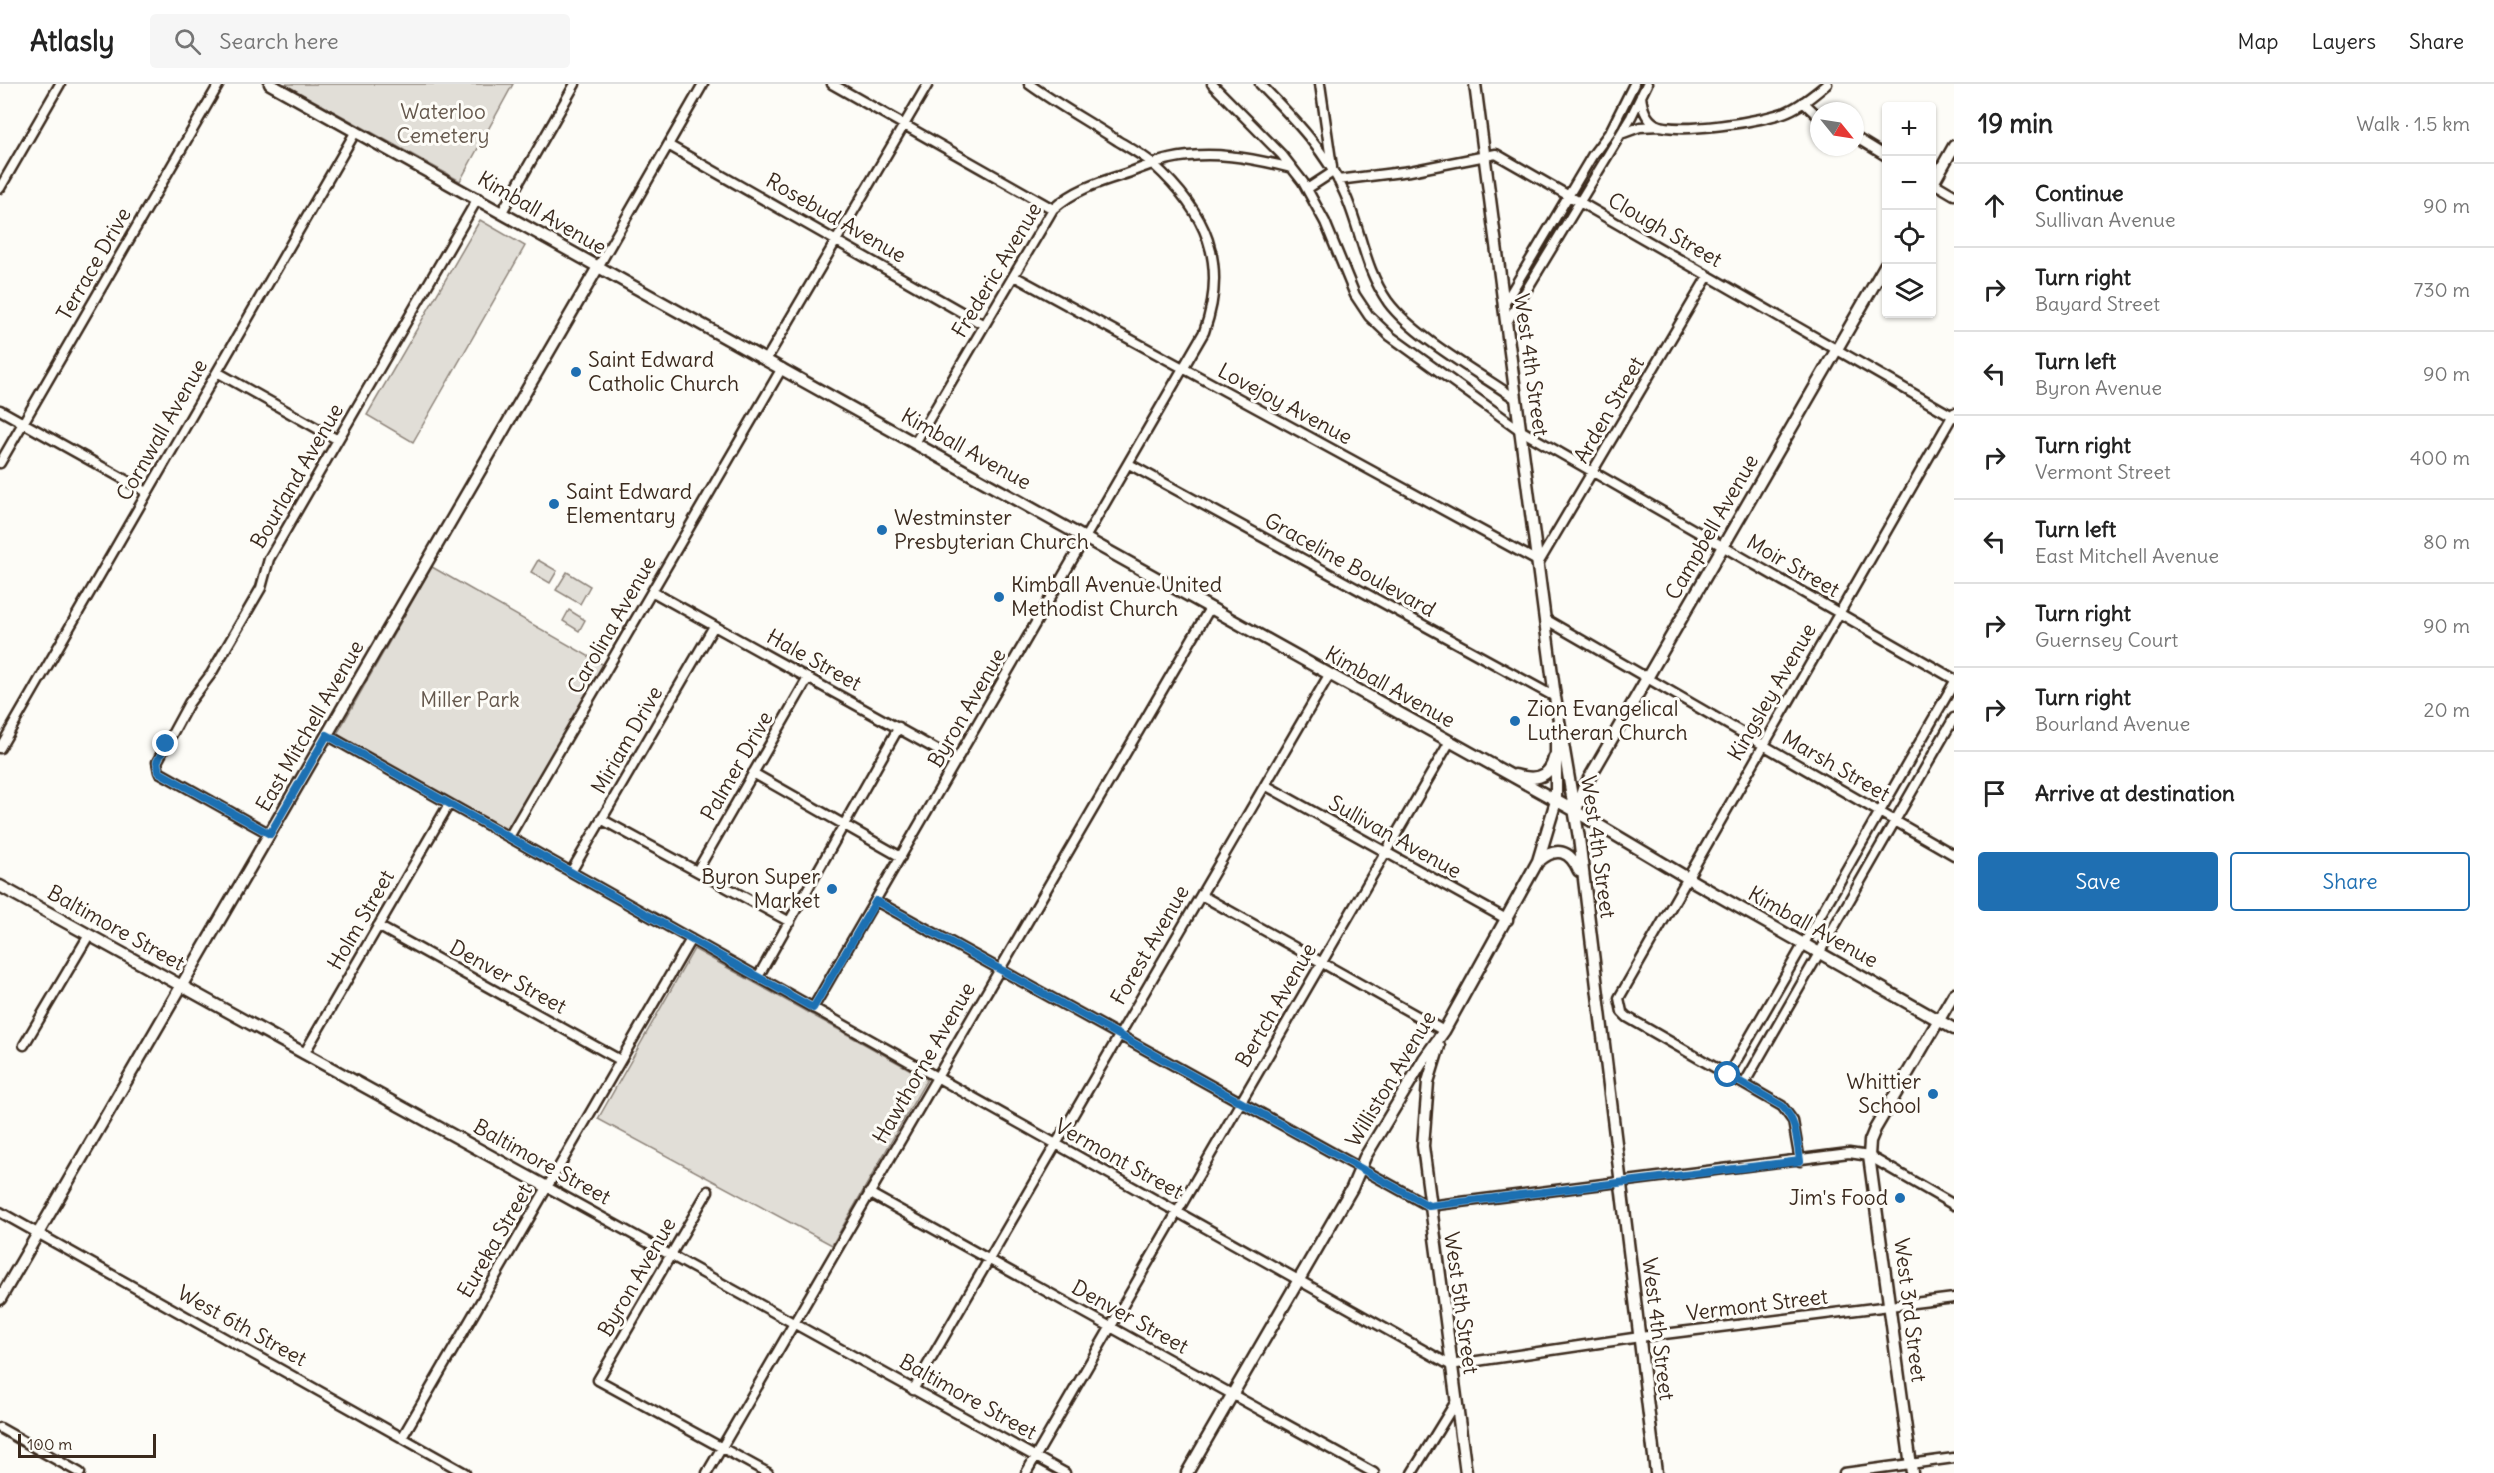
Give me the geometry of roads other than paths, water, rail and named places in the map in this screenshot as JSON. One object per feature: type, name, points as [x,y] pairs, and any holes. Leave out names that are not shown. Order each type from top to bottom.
[{"type":"main road","name":"Kimball Avenue","points":[[270,84],[478,198],[1449,743],[1575,811],[1687,878],[1954,1029]]},
{"type":"main road","name":"West 4th Street","points":[[1475,84],[1555,697],[1575,811],[1656,1473]]},
{"type":"main road","points":[[1936,176],[1954,146]]},
{"type":"main road","name":"East Mitchell Avenue","points":[[0,1299],[598,267]]},
{"type":"main road","name":"Campbell Avenue","points":[[1575,811],[1583,789],[1882,273]]},
{"type":"main road","name":"Williston Avenue","points":[[1187,1473],[1424,1059],[1444,1031],[1508,920],[1538,861],[1556,801],[1555,697]]},
{"type":"main road","points":[[1502,771],[1524,777],[1542,777],[1552,766],[1557,746]]},
{"type":"main road","points":[[1538,861],[1554,851],[1567,854],[1574,859],[1584,887]]},
{"type":"main road","name":"Baltimore Street","points":[[0,886],[547,1187]]},
{"type":"main road","name":"West 3rd Street","points":[[1912,1468],[1869,1156],[1870,1141],[1954,994]]},
{"type":"main road","name":"West 5th Street","points":[[1444,1031],[1433,1061],[1424,1106],[1423,1146],[1429,1206],[1466,1473]]},
{"type":"street","points":[[0,188],[60,84]]},
{"type":"street","name":"Terrace Drive","points":[[0,463],[219,84]]},
{"type":"street","points":[[502,212],[575,84]]},
{"type":"street","points":[[598,267],[703,84]]},
{"type":"street","points":[[832,84],[1053,209]]},
{"type":"street","points":[[766,360],[928,84]]},
{"type":"street","name":"Byron Avenue","points":[[813,1008],[1183,370],[1204,332],[1215,290],[1211,247],[1192,208],[1152,163],[1029,84]]},
{"type":"street","name":"Moir Street","points":[[1212,84],[1293,168],[1325,222],[1355,295],[1369,316],[1415,356],[1520,430],[1954,681]]},
{"type":"street","points":[[1260,84],[1293,118],[1335,174],[1348,200],[1368,264],[1390,304],[1428,338],[1516,399]]},
{"type":"street","points":[[1320,84],[1335,174]]},
{"type":"street","points":[[1503,306],[1568,195],[1610,132],[1634,84]]},
{"type":"street","points":[[1642,84],[1641,97],[1649,118],[1661,126]]},
{"type":"street","points":[[1505,326],[1621,134],[1647,84]]},
{"type":"street","points":[[1621,134],[1640,127],[1682,128],[1743,123],[1777,116],[1803,102],[1827,84]]},
{"type":"street","points":[[1803,102],[1810,109]]},
{"type":"street","name":"Cornwall Avenue","points":[[0,748],[356,131]]},
{"type":"street","points":[[1864,143],[1882,153]]},
{"type":"street","name":"Rosebud Avenue","points":[[668,145],[837,239],[984,325]]},
{"type":"street","name":"Frederic Avenue","points":[[915,443],[1053,209],[1073,194],[1152,163],[1184,156],[1216,154],[1293,168]]},
{"type":"street","name":"Clough Street","points":[[1335,174],[1496,154],[1953,415]]},
{"type":"street","points":[[1307,189],[1335,174]]},
{"type":"street","points":[[1936,185],[1954,195]]},
{"type":"street","name":"Bourland Avenue","points":[[270,834],[159,772],[157,762],[261,588],[269,559],[478,198]]},
{"type":"street","name":"Lovejoy Avenue","points":[[1014,276],[1539,562]]},
{"type":"street","name":"Arden Street","points":[[1539,562],[1708,276]]},
{"type":"street","name":"Carolina Avenue","points":[[509,837],[782,369]]},
{"type":"street","points":[[217,372],[338,440]]},
{"type":"street","points":[[0,410],[147,492]]},
{"type":"street","name":"Kingsley Avenue","points":[[1728,1075],[1627,1017],[1620,1006],[1622,990],[1953,415]]},
{"type":"street","name":"Graceline Boulevard","points":[[1129,464],[1555,697]]},
{"type":"street","name":"Hale Street","points":[[653,592],[957,761]]},
{"type":"street","name":"Hawthorne Avenue","points":[[706,1473],[1210,608]]},
{"type":"street","name":"Marsh Street","points":[[1545,619],[1954,855]]},
{"type":"street","name":"Miriam Drive","points":[[570,872],[714,626]]},
{"type":"street","name":"Forest Avenue","points":[[913,1390],[1329,675]]},
{"type":"street","name":"Palmer Drive","points":[[697,872],[808,678]]},
{"type":"street","points":[[1800,1161],[1796,1134],[1789,1113],[1728,1075],[1954,681]]},
{"type":"street","points":[[1744,1084],[1954,718]]},
{"type":"street","points":[[758,977],[899,728]]},
{"type":"street","name":"Vermont Street","points":[[327,735],[1450,1365],[1640,1337],[1954,1298]]},
{"type":"street","name":"Bertch Avenue","points":[[1026,1473],[1449,743]]},
{"type":"street","points":[[753,773],[901,857]]},
{"type":"street","name":"Sullivan Avenue","points":[[1265,785],[1508,920]]},
{"type":"street","name":"Holm Street","points":[[304,1054],[449,804]]},
{"type":"street","points":[[601,819],[790,922]]},
{"type":"street","points":[[1201,895],[1444,1031]]},
{"type":"street","points":[[876,901],[1360,1170],[1429,1206],[1620,1184],[1849,1153],[1869,1156],[1954,1205]]},
{"type":"street","name":"Denver Street","points":[[378,926],[621,1060]]},
{"type":"street","points":[[24,1045],[89,935]]},
{"type":"street","name":"Eureka Street","points":[[403,1436],[691,939]]},
{"type":"street","name":"Baltimore Street","points":[[547,1187],[1065,1473]]},
{"type":"street","name":"Byron Avenue","points":[[708,1191],[598,1380],[722,1447]]},
{"type":"street","name":"Denver Street","points":[[869,1193],[1374,1473]]},
{"type":"street","name":"West 6th Street","points":[[0,1212],[403,1436],[465,1473]]},
{"type":"street","points":[[1412,1473],[1455,1403]]},
{"type":"street","points":[[0,1428],[80,1473]]},
{"type":"street","points":[[722,1447],[768,1473]]},
{"type":"street","points":[[1845,1473],[1912,1468],[1954,1458]]},
{"type":"place","name":"Saint Edward Catholic Church","points":[[576,372]]},
{"type":"place","name":"Saint Edward Elementary","points":[[554,504]]},
{"type":"place","name":"Westminster Presbyterian Church","points":[[882,530]]},
{"type":"place","name":"Kimball Avenue United Methodist Church","points":[[999,597]]},
{"type":"place","name":"Zion Evangelical Lutheran Church","points":[[1515,721]]},
{"type":"place","name":"Byron Super Market","points":[[832,889]]},
{"type":"place","name":"Whittier School","points":[[1933,1094]]},
{"type":"place","name":"Jim's Food","points":[[1900,1198]]},
{"type":"park label","name":"Waterloo Cemetery","points":[[443,124]]},
{"type":"park label","name":"Miller Park","points":[[470,700]]}]
